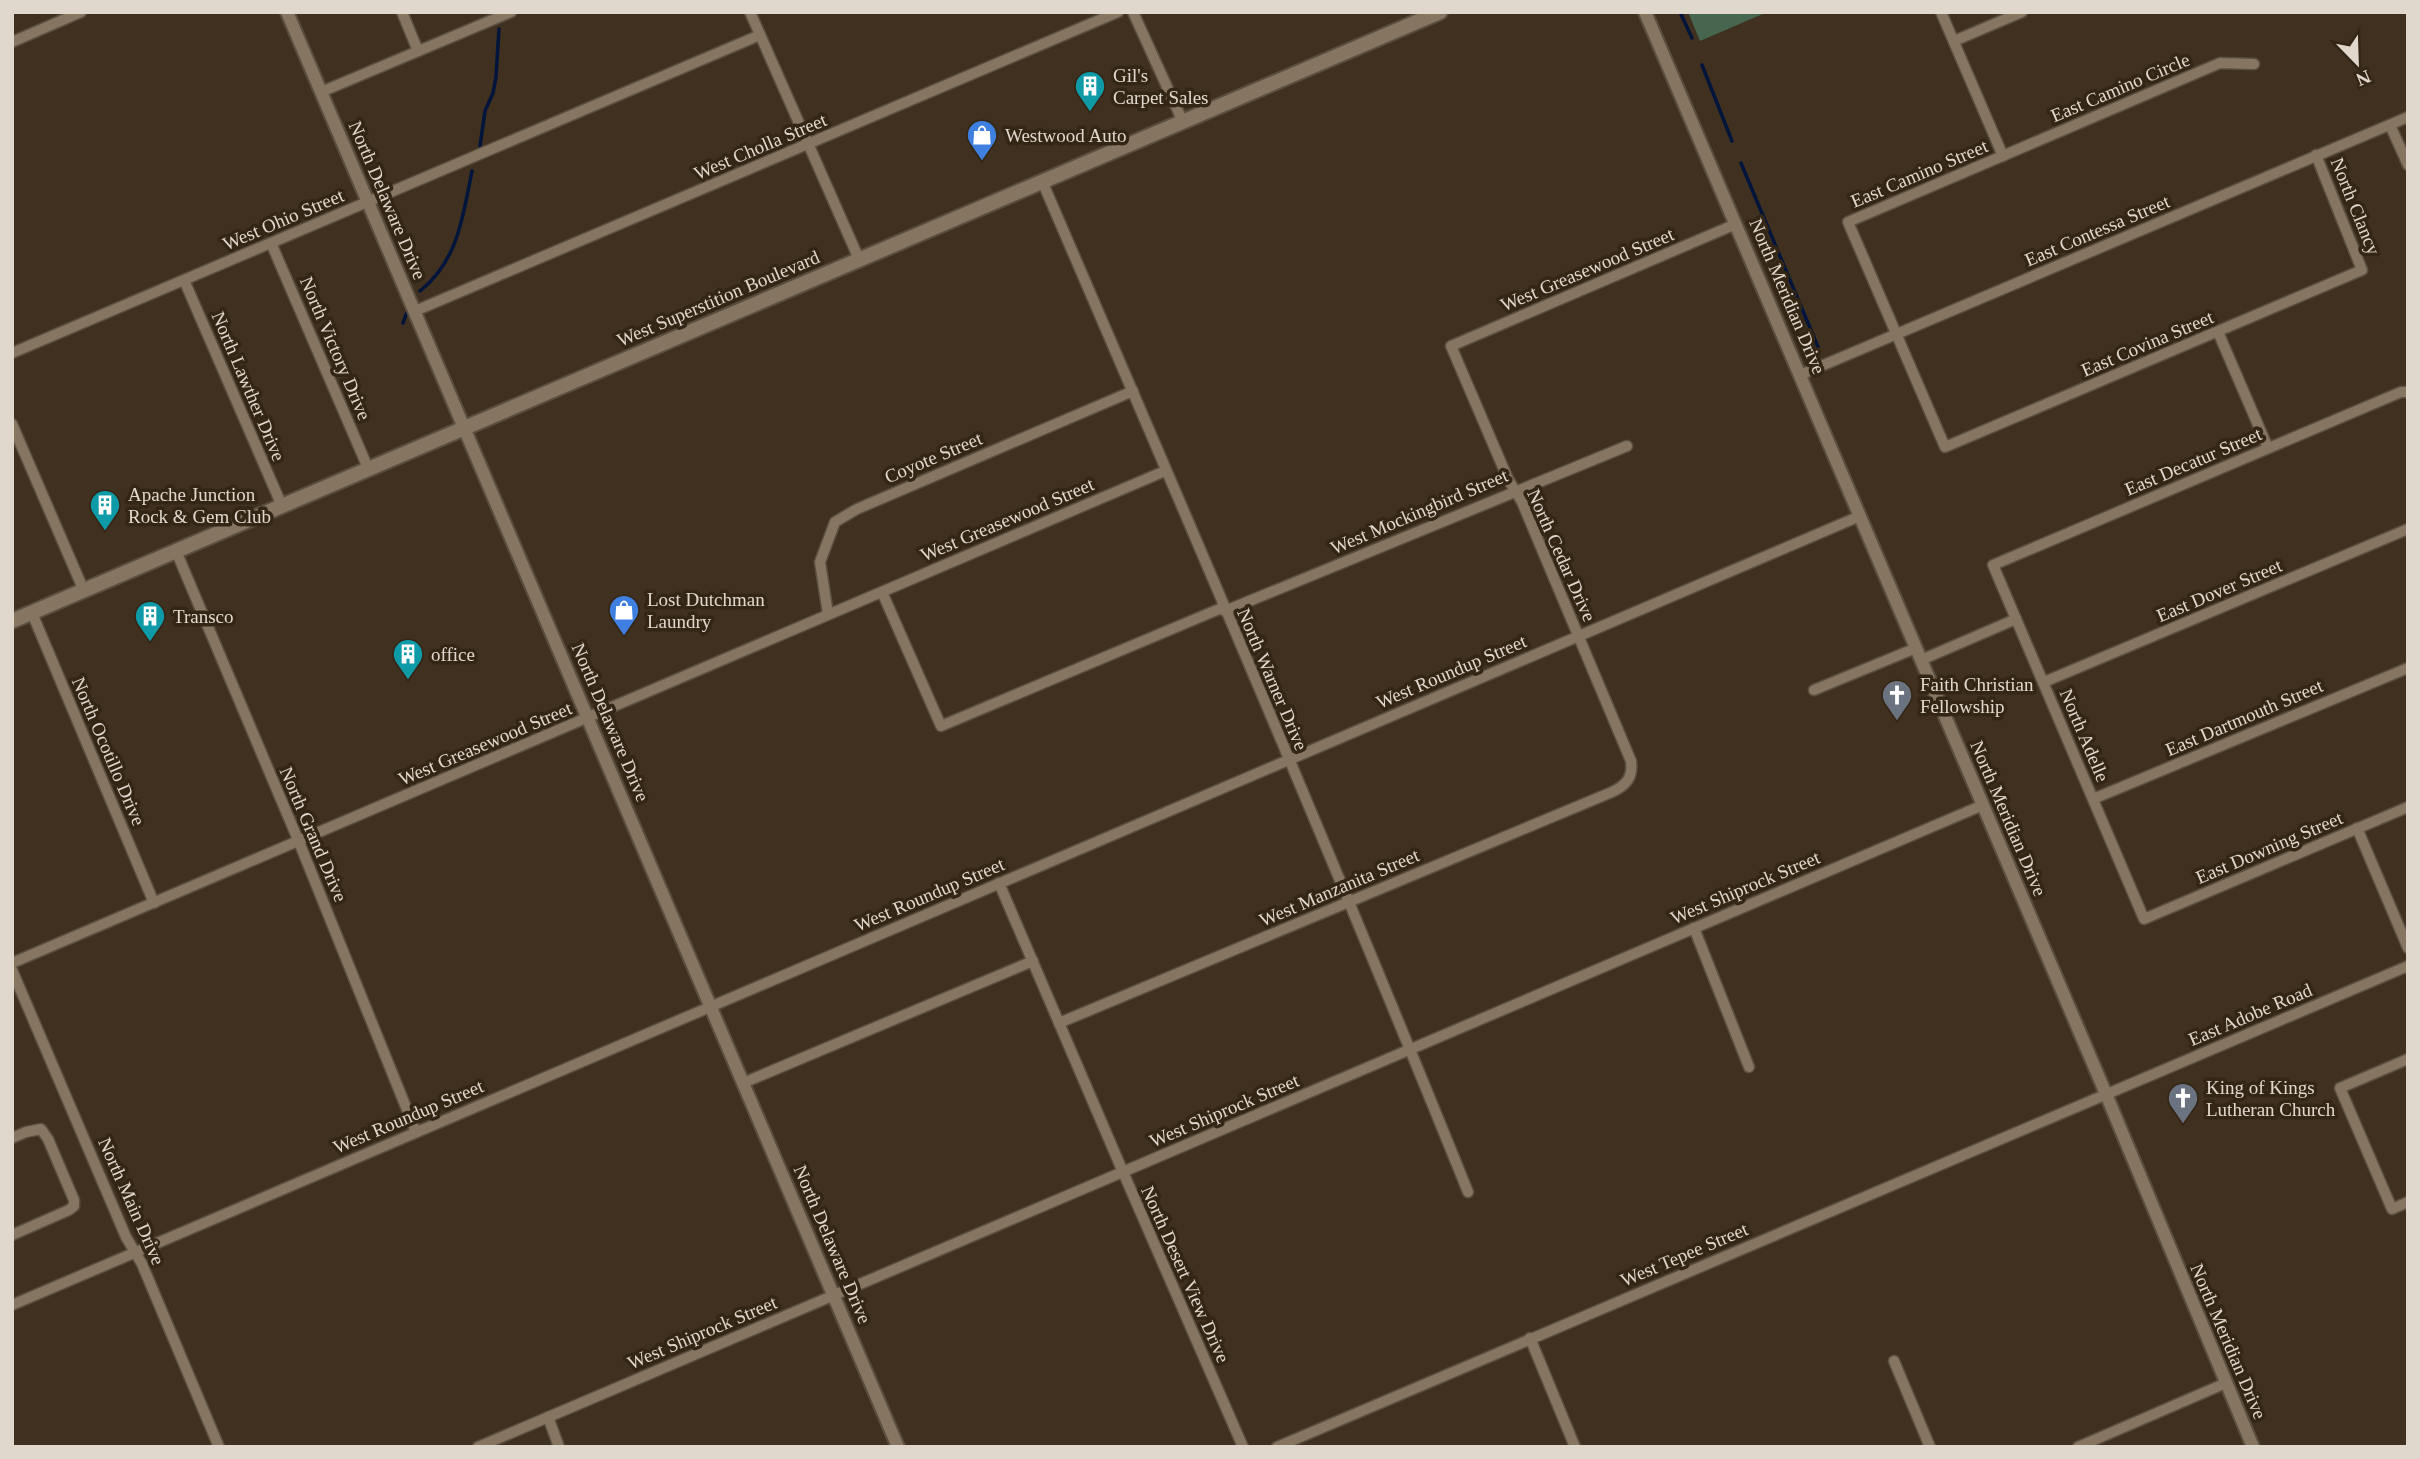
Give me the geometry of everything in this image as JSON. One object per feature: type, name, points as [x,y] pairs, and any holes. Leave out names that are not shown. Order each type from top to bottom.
[{"type":"main road","name":"West Superstition Boulevard","points":[[12,621],[1440,12]]},
{"type":"street","points":[[12,42],[81,12]]},
{"type":"street","name":"North Delaware Drive","points":[[287,12],[898,1447]]},
{"type":"street","points":[[402,12],[418,51]]},
{"type":"street","points":[[321,92],[511,12]]},
{"type":"street","points":[[750,12],[859,260]]},
{"type":"street","name":"West Cholla Street","points":[[415,311],[1118,12]]},
{"type":"street","points":[[1133,12],[1183,122]]},
{"type":"street","name":"North Meridian Drive","points":[[1645,12],[2106,1094],[2253,1447]]},
{"type":"street","points":[[1941,12],[2003,156]]},
{"type":"street","points":[[1954,41],[2022,12]]},
{"type":"street","name":"West Ohio Street","points":[[12,353],[760,35]]},
{"type":"street","name":"East Camino Circle","points":[[2003,156],[2220,63],[2253,64]]},
{"type":"street","name":"East Contessa Street","points":[[1800,375],[2408,117]]},
{"type":"street","points":[[2390,125],[2408,165]]},
{"type":"street","name":"North Clancy","points":[[2316,155],[2362,270]]},
{"type":"street","name":"East Camino Street","points":[[1896,335],[1848,222],[2003,156]]},
{"type":"street","name":"North Warner Drive","points":[[1042,181],[1349,902],[1468,1192]]},
{"type":"street","name":"West Greasewood Street","points":[[1451,346],[1737,224]]},
{"type":"street","name":"North Victory Drive","points":[[271,243],[368,468]]},
{"type":"street","name":"East Covina Street","points":[[1896,335],[1945,447],[2362,270]]},
{"type":"street","name":"North Lawther Drive","points":[[184,280],[282,506]]},
{"type":"street","points":[[2218,332],[2268,448]]},
{"type":"street","name":"North Cedar Drive","points":[[1451,346],[1579,635],[1631,761],[1629,780]]},
{"type":"street","name":"Coyote Street","points":[[828,614],[820,562],[835,522],[857,509],[1133,391]]},
{"type":"street","name":"East Decatur Street","points":[[1993,565],[2401,392],[2408,392]]},
{"type":"street","points":[[12,424],[84,591]]},
{"type":"street","name":"West Mockingbird Street","points":[[882,592],[941,726],[1627,446]]},
{"type":"street","name":"West Greasewood Street","points":[[12,963],[1165,471]]},
{"type":"street","name":"West Roundup Street","points":[[12,1305],[1860,516]]},
{"type":"street","name":"East Dover Street","points":[[2044,682],[2408,529]]},
{"type":"street","name":"North Grand Drive","points":[[176,551],[299,842],[416,1132]]},
{"type":"street","name":"North Adelle","points":[[1993,565],[2144,919]]},
{"type":"street","name":"North Ocotillo Drive","points":[[32,613],[154,903]]},
{"type":"street","points":[[1814,690],[2016,619]]},
{"type":"street","name":"East Dartmouth Street","points":[[2093,799],[2408,668]]},
{"type":"street","name":"West Manzanita Street","points":[[1059,1023],[1612,792],[1629,780]]},
{"type":"street","name":"West Shiprock Street","points":[[478,1447],[1983,805]]},
{"type":"street","name":"East Downing Street","points":[[2144,919],[2408,807]]},
{"type":"street","points":[[2357,828],[2408,948]]},
{"type":"street","name":"North Desert View Drive","points":[[999,883],[1244,1447]]},
{"type":"street","points":[[1694,928],[1749,1067]]},
{"type":"street","points":[[743,1083],[1033,961]]},
{"type":"street","name":"East Adobe Road","points":[[2106,1094],[2408,966]]},
{"type":"street","name":"North Main Drive","points":[[12,970],[16,991],[135,1252],[219,1447]]},
{"type":"street","points":[[2408,1059],[2340,1088],[2392,1209],[2408,1202]]},
{"type":"street","name":"West Tepee Street","points":[[1277,1447],[2106,1094]]},
{"type":"street","points":[[12,1138],[41,1129],[48,1139],[74,1206],[12,1234]]},
{"type":"street","points":[[1530,1338],[1575,1447]]},
{"type":"street","points":[[1894,1361],[1930,1447]]},
{"type":"street","points":[[2078,1447],[2226,1383]]},
{"type":"street","points":[[548,1417],[559,1447]]},
{"type":"green space","points":[[1688,12],[1765,12],[1765,13],[1700,41]]},
{"type":"waterway","points":[[1680,12],[1692,38]]},
{"type":"waterway","points":[[480,146],[485,111],[496,77],[499,29]]},
{"type":"waterway","points":[[1702,65],[1732,141]]},
{"type":"waterway","points":[[1741,163],[1818,347]]},
{"type":"waterway","points":[[420,291],[433,279],[451,252],[462,221],[472,171]]},
{"type":"waterway","points":[[403,323],[407,312]]},
{"type":"place","name":"Gil's Carpet Sales","points":[[1090,113]]},
{"type":"place","name":"Westwood Auto","points":[[982,162]]},
{"type":"place","name":"Apache Junction Rock & Gem Club","points":[[105,532]]},
{"type":"place","name":"Lost Dutchman Laundry","points":[[624,637]]},
{"type":"place","name":"Transco","points":[[150,643]]},
{"type":"place","name":"office","points":[[408,681]]},
{"type":"place","name":"Faith Christian Fellowship","points":[[1897,722]]},
{"type":"place","name":"King of Kings Lutheran Church","points":[[2183,1125]]}]
